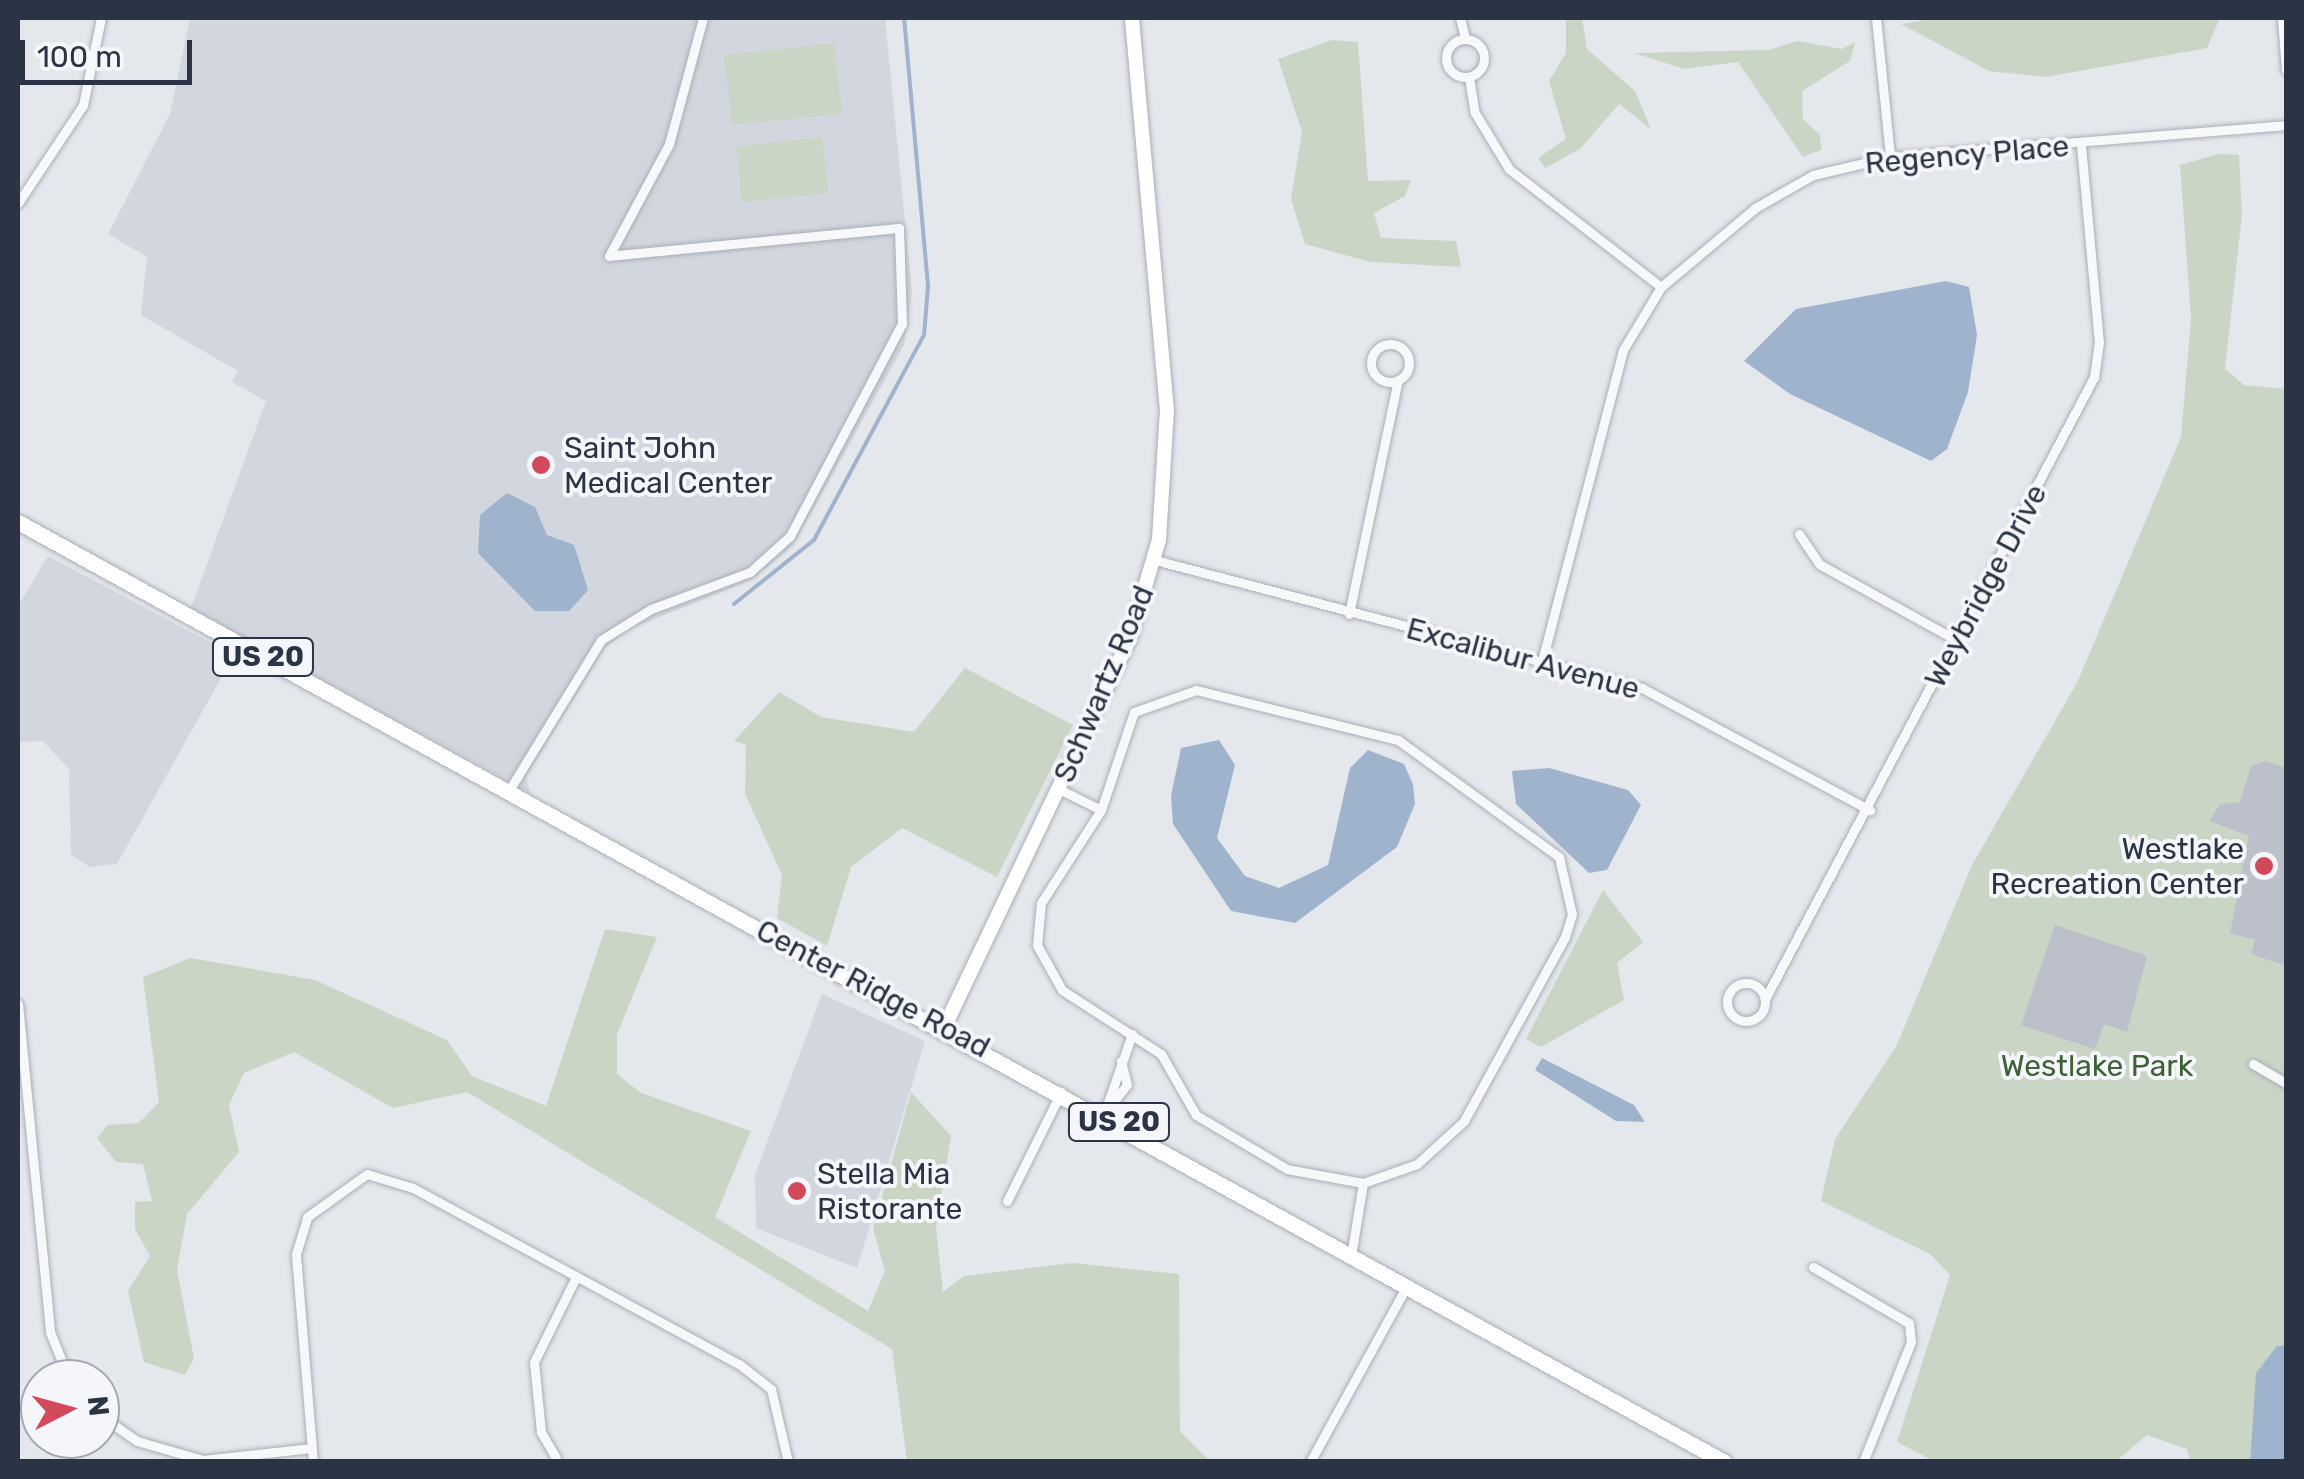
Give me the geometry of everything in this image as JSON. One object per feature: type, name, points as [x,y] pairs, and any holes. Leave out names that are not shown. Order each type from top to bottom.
[{"type":"main road","name":"Center Ridge Road","points":[[18,522],[1410,1281],[1724,1462]]},
{"type":"street","points":[[18,203],[83,104],[101,18]]},
{"type":"street","points":[[508,792],[601,640],[651,610],[750,572],[790,536],[902,324],[899,228],[610,256],[669,144],[703,18]]},
{"type":"street","name":"Schwartz Road","points":[[944,1028],[1135,629],[1155,560],[1168,412],[1132,18]]},
{"type":"street","points":[[1460,18],[1465,38],[1484,58],[1468,77]]},
{"type":"street","points":[[1876,18],[1890,157]]},
{"type":"street","points":[[2282,18],[2286,70]]},
{"type":"street","points":[[1465,38],[1446,59],[1468,77],[1474,113],[1509,170],[1661,287]]},
{"type":"street","name":"Regency Place","points":[[1542,661],[1623,350],[1661,287],[1755,208],[1813,174],[1890,157],[2082,145],[2286,125]]},
{"type":"street","name":"Weybridge Drive","points":[[1765,1000],[1870,810],[2094,378],[2100,343],[2082,145]]},
{"type":"street","points":[[1349,614],[1406,353],[1380,347],[1373,372],[1398,380]]},
{"type":"street","points":[[1799,534],[1819,564],[1956,640]]},
{"type":"street","name":"Excalibur Avenue","points":[[1155,560],[1642,688],[1870,810]]},
{"type":"street","points":[[1196,690],[1398,740],[1559,856],[1572,914],[1565,937],[1464,1121],[1416,1164],[1362,1183],[1287,1169],[1196,1115],[1161,1054],[1132,1034],[1062,990],[1037,945],[1041,903],[1102,810],[1134,712],[1196,690]]},
{"type":"street","points":[[1059,789],[1102,810]]},
{"type":"street","points":[[1743,983],[1765,1000],[1748,1021],[1727,1002],[1743,983]]},
{"type":"street","points":[[18,1004],[50,1332],[61,1359]]},
{"type":"street","points":[[1104,1114],[1132,1034]]},
{"type":"street","points":[[1104,1114],[1128,1085],[1121,1061]]},
{"type":"street","points":[[2253,1064],[2286,1083]]},
{"type":"street","points":[[1006,1201],[1062,1091]]},
{"type":"street","points":[[313,1462],[296,1254],[307,1217],[328,1194],[367,1174],[413,1188],[771,1389],[788,1462]]},
{"type":"street","points":[[1352,1250],[1362,1183]]},
{"type":"street","points":[[1813,1267],[1908,1322],[1911,1342],[1863,1462]]},
{"type":"street","points":[[556,1458],[541,1432],[534,1362],[576,1277]]},
{"type":"street","points":[[1310,1462],[1410,1281]]},
{"type":"street","points":[[120,1430],[137,1441],[202,1460],[311,1448]]},
{"type":"shaded area","name":"Saint John Medical Center","points":[[190,18],[885,18],[912,293],[904,345],[793,546],[752,580],[629,629],[605,648],[526,777],[530,793],[191,608],[266,401],[232,382],[238,371],[141,315],[147,257],[108,234],[170,114]]},
{"type":"shaded area","points":[[48,556],[234,655],[117,864],[90,867],[71,855],[69,769],[43,741],[18,742],[18,606]]},
{"type":"shaded area","points":[[822,994],[925,1041],[857,1268],[756,1228],[755,1175]]},
{"type":"green space","points":[[1566,18],[1582,18],[1587,49],[1635,91],[1651,129],[1619,104],[1580,149],[1545,168],[1538,158],[1566,139],[1549,81],[1566,53]]},
{"type":"green space","points":[[1937,18],[2220,18],[2207,48],[2046,77],[1989,71],[1901,24]]},
{"type":"green space","points":[[1332,40],[1358,42],[1368,181],[1411,180],[1405,196],[1374,213],[1381,238],[1456,241],[1461,267],[1371,262],[1305,244],[1291,199],[1302,132],[1278,59]]},
{"type":"green space","points":[[1797,41],[1842,49],[1855,42],[1850,61],[1802,91],[1803,119],[1820,135],[1821,150],[1803,157],[1738,62],[1684,69],[1634,53],[1769,50]]},
{"type":"green space","points":[[834,43],[842,114],[732,125],[724,55]]},
{"type":"green space","points":[[822,137],[828,193],[742,202],[736,146]]},
{"type":"green space","name":"Westlake Park","points":[[2218,154],[2239,155],[2242,214],[2225,369],[2244,385],[2286,389],[2286,1346],[2277,1346],[2254,1403],[2250,1461],[2190,1461],[2187,1449],[2147,1435],[2115,1462],[1934,1461],[1897,1442],[1950,1275],[1930,1254],[1821,1201],[1835,1139],[1896,1047],[1972,865],[2077,683],[2181,437],[2191,318],[2180,165]]},
{"type":"green space","points":[[965,668],[1073,725],[997,877],[902,828],[851,867],[827,946],[777,918],[782,875],[745,794],[746,745],[734,741],[779,692],[821,717],[914,732]]},
{"type":"green space","points":[[1603,890],[1643,942],[1617,963],[1624,1000],[1541,1047],[1526,1039]]},
{"type":"green space","points":[[605,929],[657,937],[617,1034],[617,1074],[641,1093],[751,1131],[715,1217],[868,1311],[885,1271],[873,1229],[911,1092],[951,1136],[936,1227],[943,1292],[964,1276],[1072,1263],[1179,1274],[1180,1431],[1210,1461],[907,1461],[892,1349],[467,1092],[393,1108],[294,1052],[244,1073],[229,1105],[239,1152],[187,1214],[177,1270],[194,1358],[185,1375],[144,1362],[128,1291],[150,1256],[135,1229],[135,1202],[152,1201],[143,1164],[116,1162],[97,1138],[108,1125],[139,1123],[159,1102],[143,977],[190,958],[315,980],[447,1040],[472,1076],[546,1106]]},
{"type":"water","points":[[1946,281],[1969,287],[1977,335],[1968,392],[1947,449],[1931,461],[1790,394],[1744,361],[1796,309]]},
{"type":"water","points":[[507,493],[535,507],[547,535],[574,545],[588,590],[569,611],[535,611],[478,553],[480,515]]},
{"type":"water","points":[[1219,740],[1235,765],[1217,838],[1245,876],[1279,888],[1328,865],[1350,768],[1368,750],[1404,764],[1413,784],[1415,804],[1397,847],[1295,923],[1231,911],[1173,824],[1171,796],[1181,748]]},
{"type":"water","points":[[1549,768],[1628,790],[1641,805],[1607,870],[1589,873],[1516,804],[1512,771]]},
{"type":"water","points":[[1542,1058],[1634,1105],[1645,1122],[1616,1121],[1535,1070]]},
{"type":"water","points":[[2277,1346],[2286,1346],[2286,1461],[2250,1461],[2256,1373]]},
{"type":"building","name":"Westlake Recreation Center","points":[[2265,761],[2286,768],[2286,966],[2251,954],[2255,940],[2230,933],[2249,836],[2209,821],[2220,804],[2240,802],[2251,766]]},
{"type":"building","points":[[2055,925],[2147,956],[2127,1032],[2104,1024],[2095,1049],[2021,1025]]},
{"type":"waterway","points":[[734,604],[814,540],[924,335],[928,286],[904,18]]},
{"type":"place","name":"Saint John Medical Center","points":[[541,465]]},
{"type":"place","name":"Westlake Recreation Center","points":[[2264,866]]},
{"type":"place","name":"Stella Mia Ristorante","points":[[797,1191]]}]
